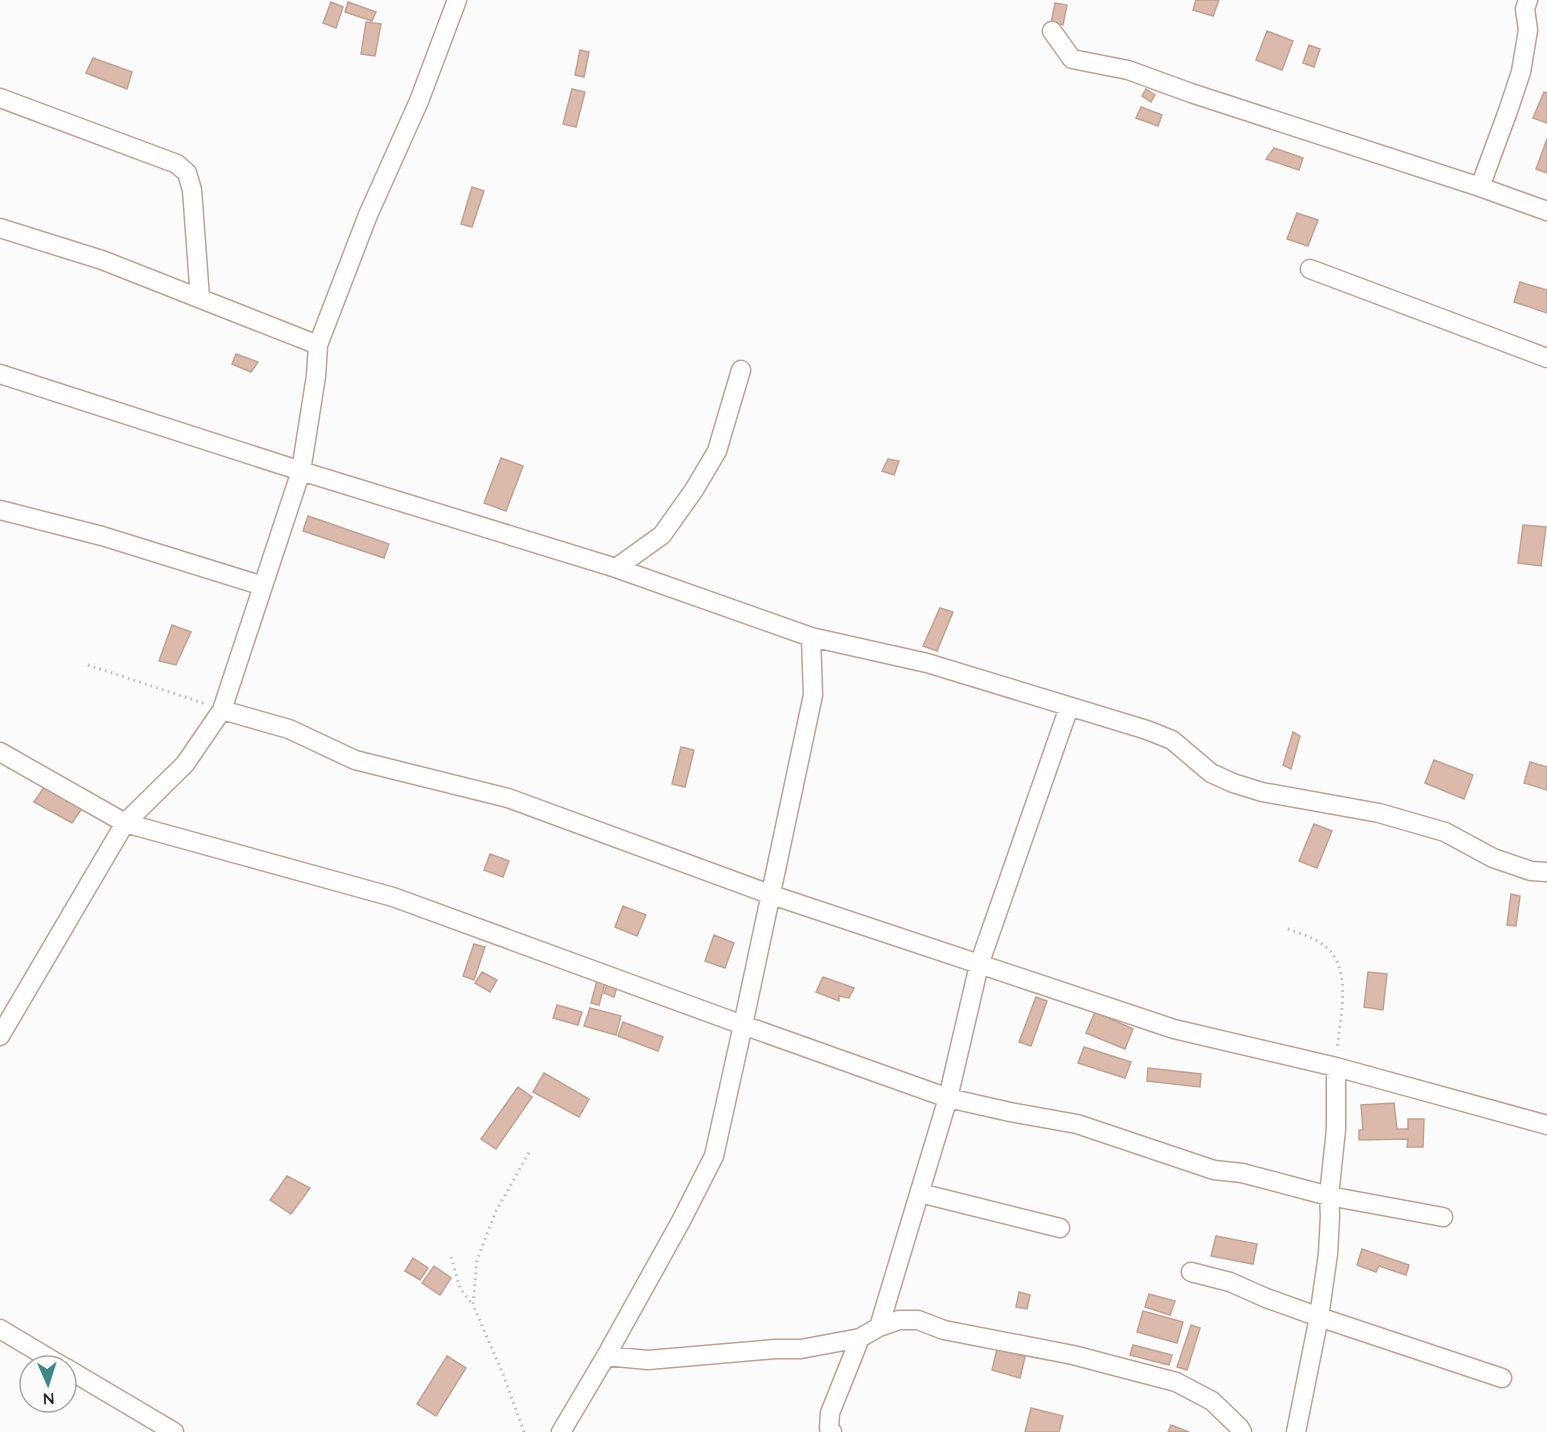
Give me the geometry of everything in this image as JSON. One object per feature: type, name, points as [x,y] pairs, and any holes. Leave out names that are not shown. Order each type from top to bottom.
[{"type":"street","points":[[0,1036],[125,823],[185,764],[222,710],[301,471],[316,376],[318,345],[368,214],[419,101],[457,0]]},
{"type":"street","points":[[1480,187],[1521,72],[1528,30],[1525,9],[1528,0]]},
{"type":"street","points":[[1052,31],[1072,59],[1128,70],[1547,211]]},
{"type":"street","points":[[0,98],[177,164],[187,173],[192,190],[200,298]]},
{"type":"street","points":[[0,228],[102,260],[318,345]]},
{"type":"street","points":[[1310,269],[1547,358]]},
{"type":"street","points":[[616,568],[662,535],[694,490],[717,451],[741,370]]},
{"type":"street","points":[[0,374],[301,471],[616,568],[811,636],[927,663],[1147,730],[1172,741],[1211,773],[1233,783],[1262,792],[1379,813],[1412,822],[1445,832],[1494,858],[1531,871],[1547,872]]},
{"type":"street","points":[[0,510],[102,536],[263,586]]},
{"type":"street","points":[[561,1432],[681,1221],[714,1156],[772,895],[813,695],[811,636]]},
{"type":"street","points":[[879,1327],[948,1098],[979,964],[1069,707]]},
{"type":"street","points":[[222,710],[289,729],[355,760],[508,798],[772,895],[1174,1029],[1336,1067],[1547,1125]]},
{"type":"street","points":[[0,752],[125,823],[393,897],[948,1098],[1077,1124],[1214,1170],[1242,1173],[1329,1196],[1443,1217]]},
{"type":"street","points":[[1296,1432],[1319,1317],[1328,1254],[1329,1196],[1336,1129],[1336,1067]]},
{"type":"street","points":[[920,1193],[1060,1228]]},
{"type":"street","points":[[1191,1272],[1230,1282],[1319,1317],[1502,1378]]},
{"type":"street","points":[[606,1356],[648,1360],[775,1349],[801,1349],[860,1338],[879,1327],[899,1320],[918,1320],[944,1330],[1073,1356],[1176,1382],[1212,1401],[1242,1432]]},
{"type":"street","points":[[0,1329],[42,1354]]},
{"type":"street","points":[[832,1432],[830,1413],[860,1338]]},
{"type":"street","points":[[78,1375],[174,1432]]},
{"type":"path","points":[[87,665],[222,710]]},
{"type":"path","points":[[1288,929],[1323,944],[1337,959],[1343,978],[1336,1067]]},
{"type":"path","points":[[473,1305],[477,1260],[496,1211],[530,1151]]},
{"type":"path","points":[[451,1257],[460,1288],[473,1305],[503,1374],[524,1432]]},
{"type":"building","points":[[1196,0],[1219,0],[1213,16],[1193,10]]},
{"type":"building","points":[[331,2],[343,7],[336,28],[323,23]]},
{"type":"building","points":[[348,2],[376,12],[372,21],[345,12]]},
{"type":"building","points":[[1055,3],[1067,5],[1063,25],[1051,23]]},
{"type":"building","points":[[366,22],[381,24],[375,56],[361,54]]},
{"type":"building","points":[[1267,31],[1293,41],[1282,70],[1256,60]]},
{"type":"building","points":[[1309,45],[1320,49],[1314,67],[1303,63]]},
{"type":"building","points":[[580,50],[589,52],[584,77],[575,75]]},
{"type":"building","points":[[93,58],[132,72],[127,89],[86,73]]},
{"type":"building","points":[[572,89],[585,92],[576,127],[563,124]]},
{"type":"building","points":[[1146,89],[1155,95],[1151,102],[1142,96]]},
{"type":"building","points":[[1544,92],[1547,93],[1547,123],[1533,118]]},
{"type":"building","points":[[1141,107],[1162,115],[1158,126],[1136,118]]},
{"type":"building","points":[[1547,139],[1547,173],[1536,169]]},
{"type":"building","points":[[1274,148],[1303,158],[1299,170],[1266,159]]},
{"type":"building","points":[[472,187],[484,191],[472,227],[461,224]]},
{"type":"building","points":[[1297,213],[1318,220],[1308,246],[1287,239]]},
{"type":"building","points":[[1520,282],[1547,290],[1547,313],[1514,302]]},
{"type":"building","points":[[236,354],[258,362],[251,372],[232,364]]},
{"type":"building","points":[[501,458],[523,466],[506,511],[484,503]]},
{"type":"building","points":[[888,459],[899,461],[894,475],[882,471]]},
{"type":"building","points":[[308,516],[389,544],[384,558],[303,531]]},
{"type":"building","points":[[1523,525],[1546,527],[1541,566],[1518,563]]},
{"type":"building","points":[[940,608],[953,612],[937,651],[923,646]]},
{"type":"building","points":[[172,625],[191,632],[176,665],[159,661]]},
{"type":"building","points":[[1293,732],[1300,736],[1291,769],[1283,765]]},
{"type":"building","points":[[681,747],[694,750],[685,787],[672,784]]},
{"type":"building","points":[[1434,760],[1473,775],[1464,799],[1425,783]]},
{"type":"building","points":[[1530,762],[1547,767],[1547,790],[1524,783]]},
{"type":"building","points":[[45,786],[83,807],[72,823],[34,802]]},
{"type":"building","points":[[1314,824],[1332,831],[1317,868],[1299,861]]},
{"type":"building","points":[[490,854],[509,861],[503,877],[484,870]]},
{"type":"building","points":[[1511,894],[1520,896],[1516,926],[1507,925]]},
{"type":"building","points":[[623,906],[646,915],[637,936],[615,927]]},
{"type":"building","points":[[714,935],[734,943],[725,968],[705,961]]},
{"type":"building","points":[[474,944],[485,947],[474,980],[463,976]]},
{"type":"building","points":[[482,972],[497,980],[490,992],[475,983]]},
{"type":"building","points":[[1368,972],[1387,974],[1383,1010],[1364,1007]]},
{"type":"building","points":[[823,977],[854,988],[849,998],[839,996],[839,1001],[816,992]]},
{"type":"building","points":[[597,981],[605,983],[599,1005],[591,1003]]},
{"type":"building","points":[[607,984],[617,987],[614,997],[604,993]]},
{"type":"building","points":[[1036,997],[1047,1001],[1031,1046],[1019,1042]]},
{"type":"building","points":[[557,1005],[582,1012],[578,1025],[553,1018]]},
{"type":"building","points":[[590,1008],[621,1016],[616,1035],[584,1026]]},
{"type":"building","points":[[1095,1012],[1133,1029],[1125,1049],[1086,1033]]},
{"type":"building","points":[[623,1022],[663,1037],[658,1051],[618,1036]]},
{"type":"building","points":[[1084,1047],[1131,1062],[1125,1078],[1078,1063]]},
{"type":"building","points":[[1148,1068],[1201,1074],[1200,1087],[1147,1081]]},
{"type":"building","points":[[544,1073],[589,1099],[579,1117],[533,1092]]},
{"type":"building","points":[[518,1087],[532,1097],[496,1149],[481,1139]]},
{"type":"building","points":[[1394,1103],[1397,1129],[1408,1129],[1408,1119],[1424,1119],[1423,1147],[1407,1147],[1408,1139],[1359,1140],[1359,1130],[1363,1130],[1361,1105]]},
{"type":"building","points":[[287,1176],[310,1188],[291,1214],[270,1200]]},
{"type":"building","points":[[1216,1236],[1257,1244],[1253,1264],[1211,1256]]},
{"type":"building","points":[[1362,1249],[1409,1265],[1406,1275],[1379,1266],[1376,1272],[1357,1265]]},
{"type":"building","points":[[413,1258],[428,1268],[420,1280],[405,1271]]},
{"type":"building","points":[[434,1266],[451,1278],[440,1295],[422,1283]]},
{"type":"building","points":[[1019,1292],[1030,1295],[1027,1309],[1016,1307]]},
{"type":"building","points":[[1149,1294],[1175,1301],[1170,1315],[1145,1307]]},
{"type":"building","points":[[1143,1311],[1183,1322],[1177,1343],[1137,1332]]},
{"type":"building","points":[[1191,1325],[1200,1328],[1187,1370],[1177,1367]]},
{"type":"building","points":[[1133,1345],[1172,1355],[1169,1365],[1130,1355]]},
{"type":"building","points":[[997,1349],[1025,1357],[1020,1378],[992,1370]]},
{"type":"building","points":[[447,1356],[466,1368],[436,1416],[417,1404]]},
{"type":"building","points":[[1031,1408],[1063,1416],[1059,1432],[1025,1432]]},
{"type":"building","points":[[1171,1425],[1189,1432],[1168,1432]]}]
